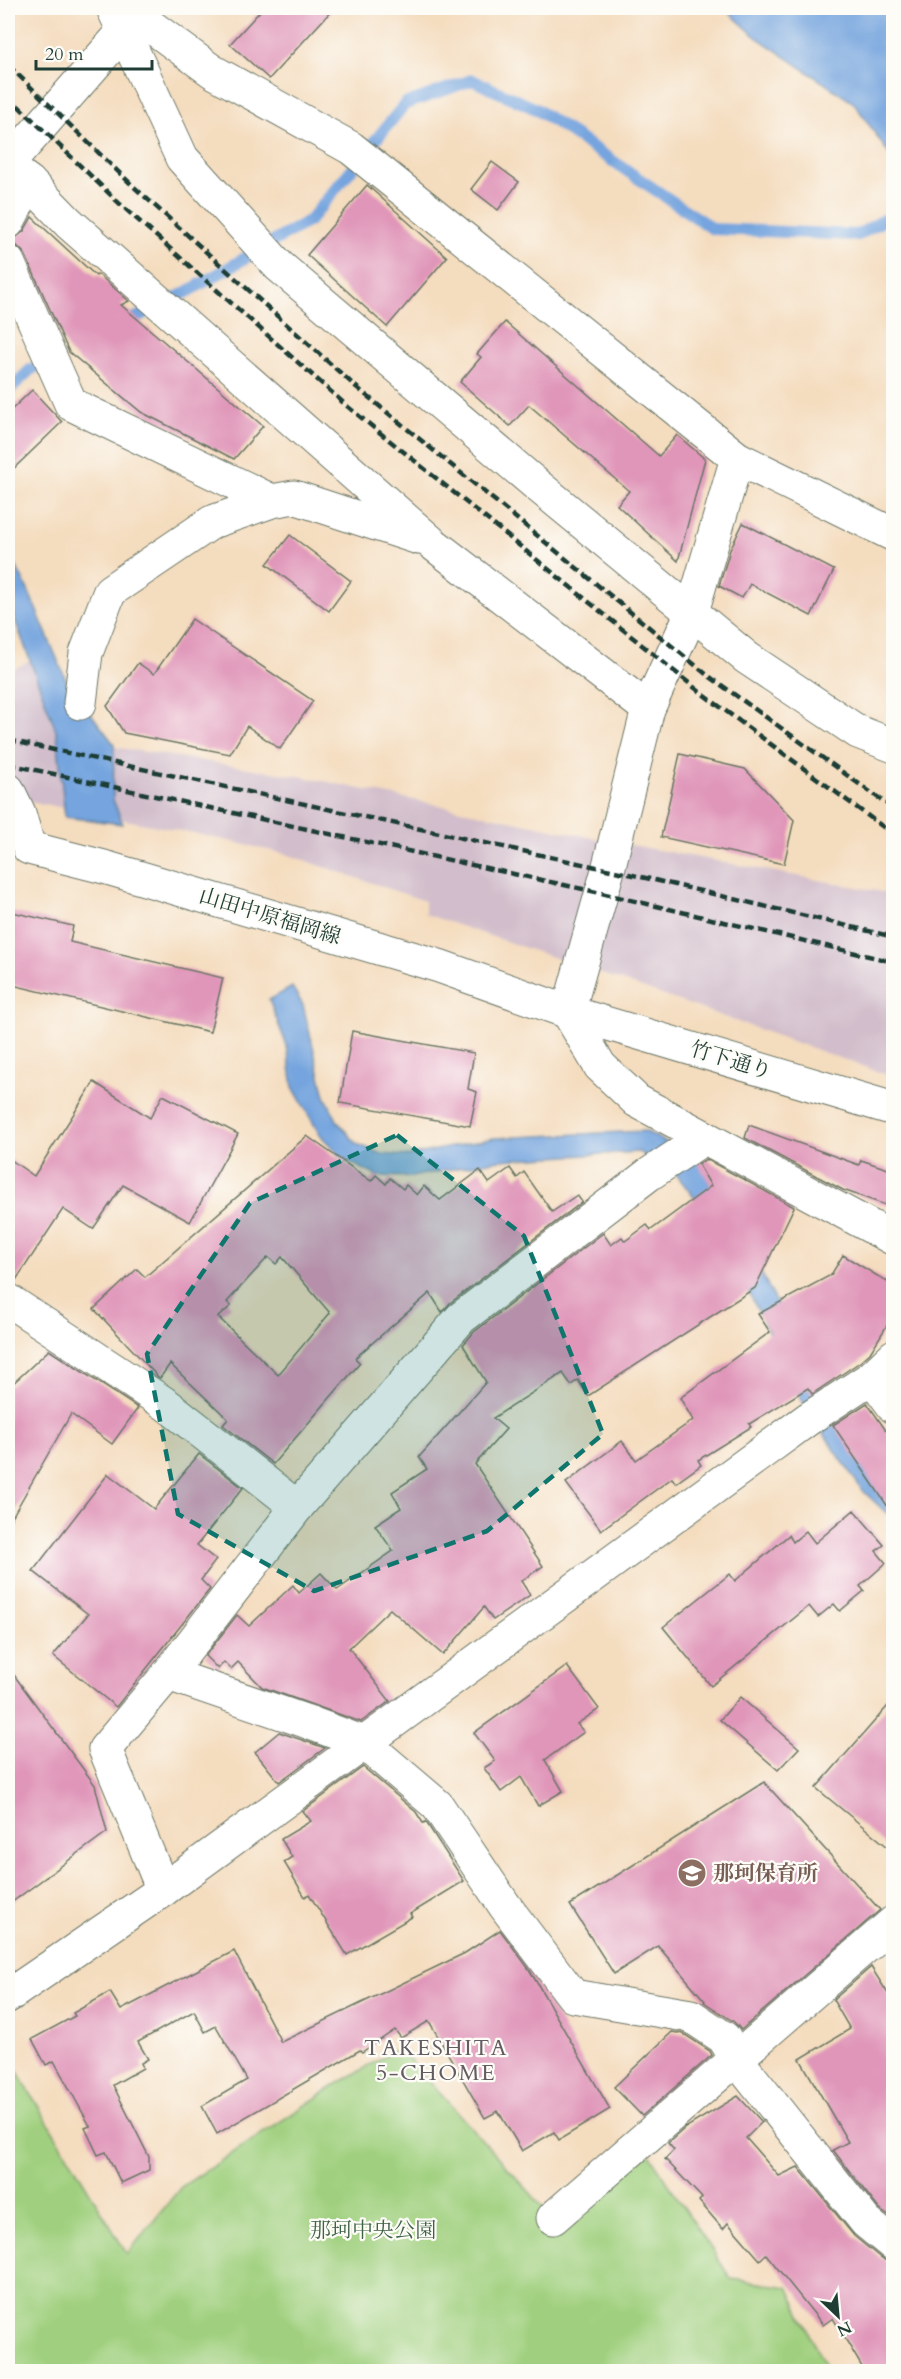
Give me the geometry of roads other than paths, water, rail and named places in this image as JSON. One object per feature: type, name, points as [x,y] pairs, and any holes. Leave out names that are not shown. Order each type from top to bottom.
[{"type":"street","points":[[8,222],[15,171],[121,15]]},
{"type":"street","points":[[121,15],[212,71],[351,148],[737,458],[894,535]]},
{"type":"street","points":[[121,15],[182,158],[279,266],[546,492],[747,658],[858,732],[894,746]]},
{"type":"street","points":[[15,171],[69,223],[432,543],[648,709]]},
{"type":"street","points":[[8,262],[71,404],[272,501]]},
{"type":"street","points":[[737,458],[692,612],[648,709],[608,870],[568,1012],[600,1066],[637,1101],[692,1144],[894,1239]]},
{"type":"street","points":[[80,704],[86,653],[110,591],[212,522],[272,501],[294,497],[432,543]]},
{"type":"street","name":"山田中原福岡線","points":[[8,790],[19,813],[29,848],[104,867],[439,966],[568,1012]]},
{"type":"street","name":"竹下通り","points":[[568,1012],[894,1109]]},
{"type":"street","points":[[163,1890],[105,1749],[168,1674],[297,1507],[460,1318],[692,1144]]},
{"type":"street","points":[[8,1300],[167,1405],[297,1507]]},
{"type":"street","points":[[8,1996],[163,1890],[883,1367],[894,1407]]},
{"type":"street","points":[[168,1674],[364,1743],[437,1805],[505,1905],[573,1996],[691,2016],[724,2038],[737,2060],[866,2222],[894,2246]]},
{"type":"street","points":[[553,2218],[894,1922]]},
{"type":"water","points":[[724,8],[893,8],[893,160],[855,104],[756,37]]},
{"type":"water","points":[[8,550],[28,590],[67,682],[114,744],[113,800],[123,824],[65,817],[57,733],[8,601]]},
{"type":"water","points":[[292,987],[303,1005],[325,1096],[338,1122],[357,1144],[382,1154],[408,1156],[494,1138],[645,1131],[696,1158],[762,1274],[837,1422],[874,1476],[893,1495],[893,1519],[862,1490],[805,1406],[716,1226],[676,1174],[639,1152],[499,1160],[411,1177],[377,1176],[345,1160],[320,1135],[293,1087],[287,1046],[269,1000]]},
{"type":"waterway","points":[[121,325],[189,291],[310,220],[405,104],[472,80],[536,109],[713,229],[858,235],[894,214]]},
{"type":"waterway","points":[[8,391],[30,370],[51,359]]},
{"type":"railway","points":[[8,65],[133,186],[355,386],[706,674],[894,809]]},
{"type":"railway","points":[[8,96],[120,204],[347,406],[700,692],[894,835]]},
{"type":"railway","points":[[8,740],[629,874],[894,937]]},
{"type":"railway","points":[[8,764],[601,893],[894,962]]},
{"type":"place","name":"那珂保育所","points":[[692,1873]]},
{"type":"district","name":"TAKESHITA 5-CHOME","points":[[436,2060]]},
{"type":"park label","name":"那珂中央公園","points":[[373,2230]]}]
